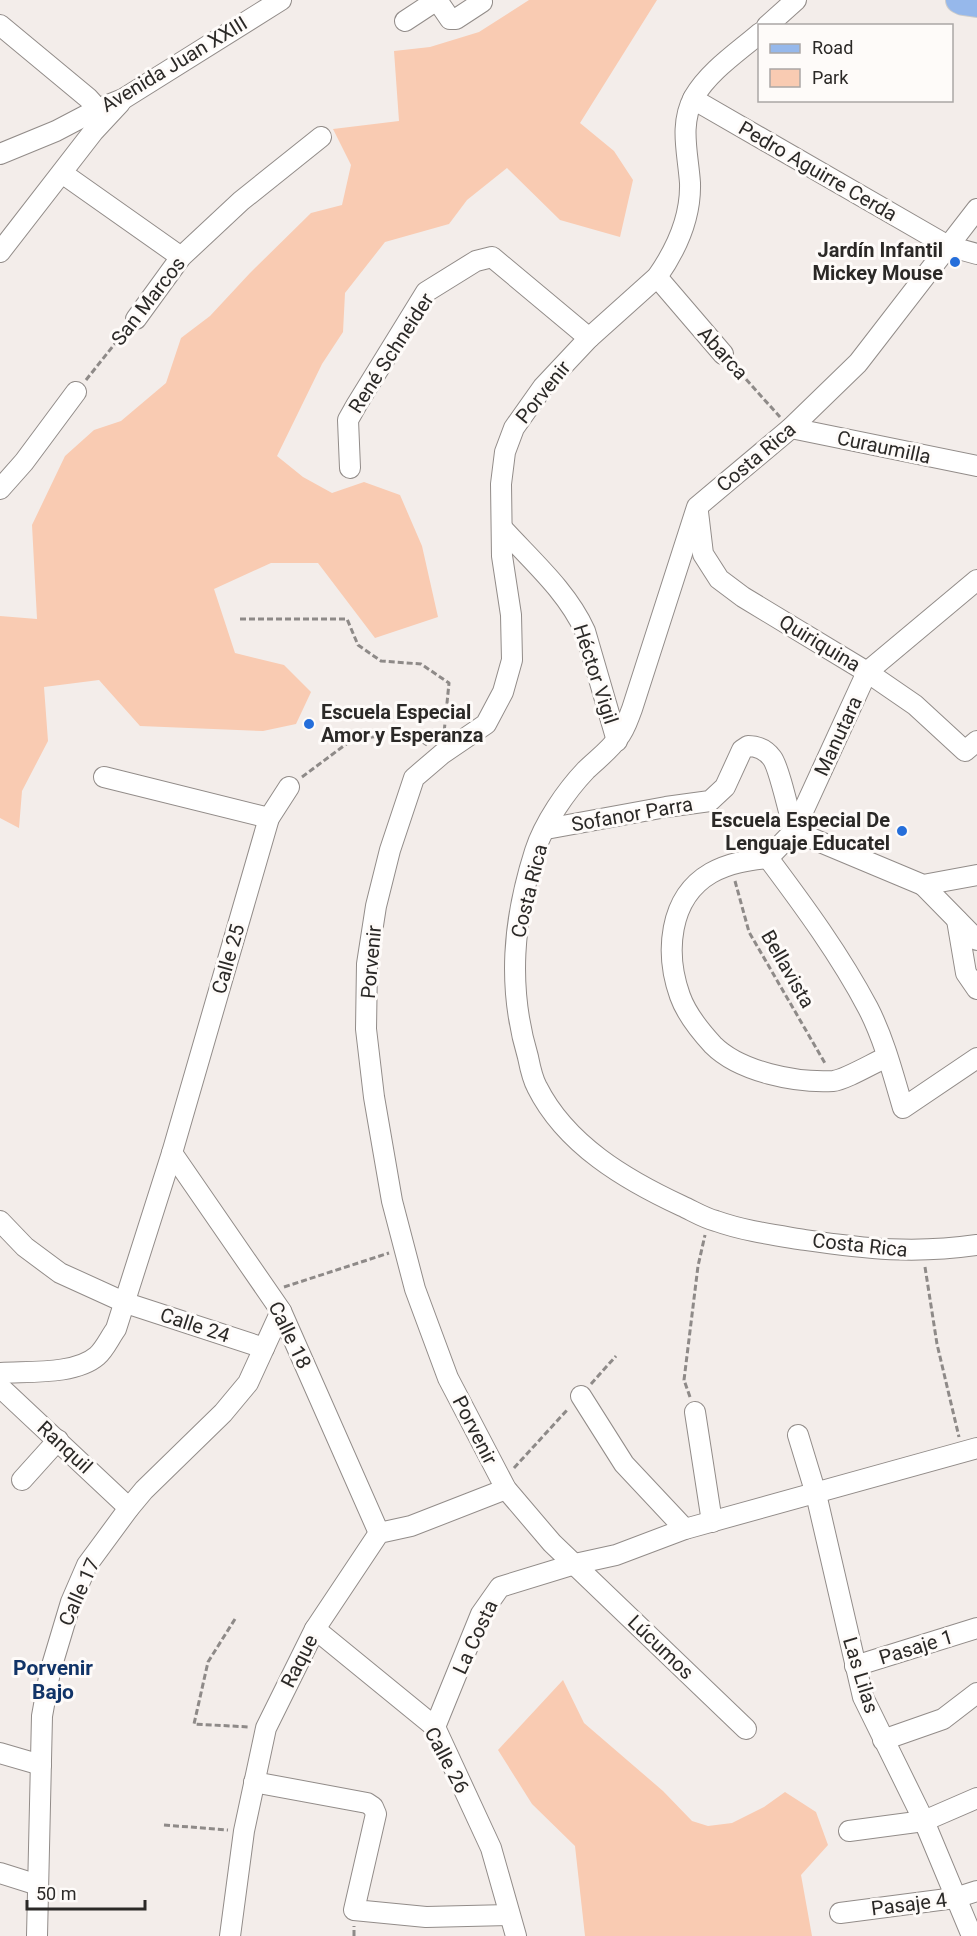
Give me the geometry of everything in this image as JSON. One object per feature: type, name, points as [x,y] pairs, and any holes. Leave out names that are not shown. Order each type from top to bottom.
[{"type":"street","name":"Avenida Juan XXIII","points":[[0,154],[56,131],[123,99],[255,6],[280,0]]},
{"type":"street","points":[[405,21],[437,0],[450,19],[456,19],[482,2]]},
{"type":"street","points":[[769,24],[796,0]]},
{"type":"street","points":[[0,25],[88,98],[98,109]]},
{"type":"street","name":"Porvenir","points":[[575,1564],[552,1543],[506,1489],[448,1378],[415,1289],[392,1201],[374,1097],[366,1029],[367,964],[376,906],[390,850],[414,778],[442,754],[486,724],[503,692],[512,660],[511,615],[502,556],[501,484],[505,452],[514,428],[543,387],[590,338],[657,277],[676,245],[687,211],[690,183],[684,138],[693,99],[710,76],[758,34]]},
{"type":"street","points":[[0,252],[93,132],[123,99]]},
{"type":"street","name":"Pedro Aguirre Cerda","points":[[693,99],[948,246],[977,254]]},
{"type":"street","name":"San Marcos","points":[[136,318],[181,257],[241,201],[321,137]]},
{"type":"street","points":[[62,173],[181,257]]},
{"type":"street","name":"Costa Rica","points":[[977,209],[858,363],[791,428],[697,507],[632,710],[617,741],[585,771],[563,796],[536,848],[525,888],[516,939],[515,996],[524,1043],[536,1086],[556,1118],[573,1137],[603,1161],[644,1188],[708,1218],[763,1233],[856,1248],[923,1250],[977,1245]]},
{"type":"street","name":"René Schneider","points":[[350,468],[348,420],[363,393],[426,292],[476,261],[492,257],[590,338]]},
{"type":"street","name":"Abarca","points":[[657,277],[723,354]]},
{"type":"street","points":[[0,489],[24,462],[76,392]]},
{"type":"street","name":"Curaumilla","points":[[791,428],[977,466]]},
{"type":"street","name":"Quiriquina","points":[[697,507],[703,554],[719,579],[743,597],[867,672],[915,705],[965,751],[977,741]]},
{"type":"street","name":"Héctor Vigil","points":[[502,528],[563,595],[577,614],[585,631],[617,741]]},
{"type":"street","name":"Manutara","points":[[768,858],[794,831],[867,672],[977,580]]},
{"type":"street","name":"Sofanor Parra","points":[[546,829],[710,801],[725,787],[742,750],[747,746],[755,746],[773,759],[794,831]]},
{"type":"street","points":[[104,777],[269,818]]},
{"type":"street","name":"Calle 25","points":[[0,1373],[57,1370],[87,1363],[99,1354],[116,1329],[172,1152],[269,818],[289,787]]},
{"type":"street","points":[[794,831],[923,885],[977,940]]},
{"type":"street","points":[[887,1057],[836,1081],[769,1074],[741,1064],[714,1046],[696,1024],[681,998],[674,971],[672,940],[677,913],[690,891],[710,874],[730,865],[768,858],[813,918],[868,1009],[887,1057],[903,1108],[977,1058]]},
{"type":"street","points":[[923,885],[977,875]]},
{"type":"street","points":[[957,920],[966,973],[977,989]]},
{"type":"street","name":"Calle 18","points":[[172,1152],[281,1311],[379,1533]]},
{"type":"street","name":"Calle 24","points":[[0,1221],[25,1247],[60,1273],[126,1303],[264,1348]]},
{"type":"street","name":"Calle 17","points":[[37,1936],[42,1716],[50,1672],[70,1602],[87,1565],[129,1508],[144,1490],[223,1413],[248,1383],[281,1311]]},
{"type":"street","name":"Ranquil","points":[[0,1387],[129,1508]]},
{"type":"street","points":[[581,1396],[624,1464],[685,1529]]},
{"type":"street","points":[[695,1412],[712,1522]]},
{"type":"street","name":"Las Lilas","points":[[798,1435],[816,1494],[863,1697],[924,1821],[972,1936]]},
{"type":"street","points":[[22,1480],[58,1440]]},
{"type":"street","points":[[575,1564],[616,1555],[685,1529],[970,1450]]},
{"type":"street","points":[[379,1533],[411,1526],[506,1489]]},
{"type":"street","name":"Raque","points":[[230,1936],[244,1831],[266,1728],[315,1629],[379,1533]]},
{"type":"street","name":"La Costa","points":[[435,1727],[481,1614],[500,1587],[575,1564]]},
{"type":"street","name":"Lúcumos","points":[[575,1564],[746,1729]]},
{"type":"street","name":"Pasaje 1","points":[[855,1666],[977,1628]]},
{"type":"street","name":"Calle 26","points":[[315,1629],[435,1727],[490,1848],[516,1936]]},
{"type":"street","points":[[883,1740],[943,1719],[977,1693]]},
{"type":"street","points":[[0,1753],[41,1766]]},
{"type":"street","points":[[254,1782],[368,1803],[373,1807],[376,1814],[354,1910],[426,1917],[509,1915]]},
{"type":"street","points":[[849,1831],[924,1821],[977,1798]]},
{"type":"street","points":[[0,1873],[38,1885]]},
{"type":"street","name":"Pasaje 4","points":[[840,1912],[955,1898],[977,1891]]},
{"type":"path","name":"San Marcos","points":[[76,392],[136,318]]},
{"type":"path","name":"Abarca","points":[[723,354],[791,428]]},
{"type":"path","points":[[240,619],[347,619],[358,645],[381,661],[421,664],[449,683],[442,754],[411,734],[372,736],[349,742],[289,787]]},
{"type":"path","name":"Bellavista","points":[[730,865],[749,932],[836,1081]]},
{"type":"path","points":[[695,1412],[684,1380],[698,1266],[708,1218]]},
{"type":"path","points":[[268,1292],[404,1248]]},
{"type":"path","points":[[923,1250],[937,1344],[970,1450]]},
{"type":"path","points":[[506,1489],[515,1466],[616,1356]]},
{"type":"path","points":[[236,1619],[208,1662],[194,1724],[266,1728]]},
{"type":"path","points":[[164,1825],[244,1831]]},
{"type":"green space","points":[[529,0],[657,0],[580,123],[614,151],[633,180],[620,237],[560,220],[507,168],[467,200],[449,224],[385,242],[345,293],[343,332],[322,364],[277,456],[303,477],[332,493],[364,482],[400,495],[422,546],[438,617],[375,638],[318,563],[271,563],[214,589],[235,653],[284,665],[311,692],[296,724],[263,731],[140,726],[99,680],[44,687],[48,741],[22,791],[19,828],[0,818],[0,616],[37,619],[32,525],[65,456],[94,430],[121,421],[166,383],[181,338],[210,316],[311,213],[342,205],[351,165],[333,129],[399,121],[394,51],[430,47],[479,32]]},
{"type":"green space","points":[[563,1680],[584,1723],[663,1791],[692,1821],[708,1826],[732,1823],[764,1807],[785,1792],[816,1812],[828,1845],[801,1875],[812,1936],[585,1936],[575,1846],[532,1804],[498,1750]]},
{"type":"place","name":"Jardín Infantil Mickey Mouse","points":[[955,262]]},
{"type":"place","name":"Escuela Especial Amor y Esperanza","points":[[309,724]]},
{"type":"place","name":"Escuela Especial De Lenguaje Educatel","points":[[902,831]]},
{"type":"district","name":"Porvenir Bajo","points":[[53,1680]]}]
